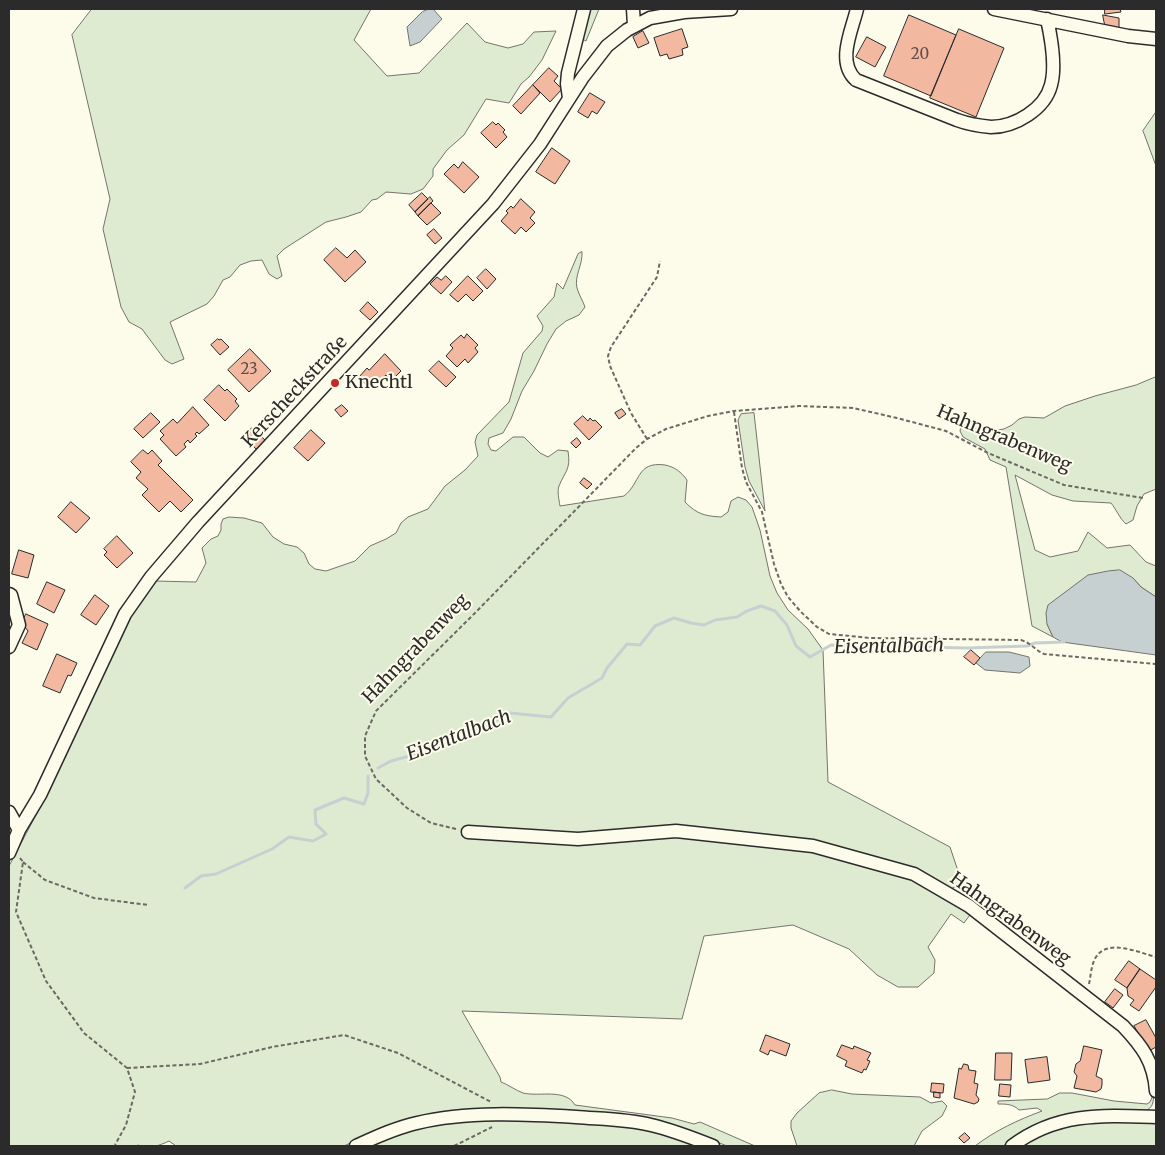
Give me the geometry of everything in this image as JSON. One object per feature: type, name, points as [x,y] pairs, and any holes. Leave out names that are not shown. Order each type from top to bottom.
[{"type":"street","points":[[569,98],[567,87],[568,73],[584,9]]},
{"type":"street","points":[[633,9],[634,25]]},
{"type":"street","name":"Kerscheckstraße","points":[[10,850],[19,830],[40,795],[102,659],[125,614],[138,592],[198,522],[493,204],[540,144],[569,98],[607,46],[651,13],[731,9]]},
{"type":"street","points":[[857,9],[846,57],[847,69],[856,80],[968,124],[992,127],[1027,115],[1041,104],[1049,91],[1053,76],[1047,20]]},
{"type":"street","points":[[994,9],[1128,36],[1156,39]]},
{"type":"street","points":[[9,594],[11,595],[18,625],[9,647]]},
{"type":"street","points":[[9,812],[19,830]]},
{"type":"street","name":"Hahngrabenweg","points":[[468,832],[578,839],[676,831],[813,846],[914,874],[969,906],[1123,1026],[1137,1042],[1152,1066],[1156,1091]]},
{"type":"street","points":[[356,1146],[390,1131],[418,1123],[459,1117],[552,1115],[634,1122],[670,1130],[713,1146]]},
{"type":"street","points":[[1012,1146],[1032,1132],[1066,1120],[1108,1115],[1156,1117]]},
{"type":"path","points":[[647,439],[631,413],[610,366],[608,356],[611,347],[657,277],[660,261]]},
{"type":"path","name":"Hahngrabenweg","points":[[468,832],[430,824],[407,808],[376,779],[365,756],[365,736],[376,711],[496,592],[636,448],[647,439],[666,429],[689,421],[734,411],[799,406],[853,408],[875,412],[946,432],[988,453],[1064,485],[1143,498]]},
{"type":"path","points":[[734,411],[742,468],[746,482],[762,512],[774,564],[781,584],[788,597],[801,612],[828,634],[870,638],[1021,640],[1028,642],[1044,654],[1156,664]]},
{"type":"path","points":[[10,850],[45,880],[94,898],[148,905]]},
{"type":"path","points":[[23,862],[16,912],[46,981],[84,1033],[127,1068],[136,1092],[126,1125],[115,1145]]},
{"type":"path","points":[[1082,993],[1089,984],[1097,955],[1102,951],[1114,947],[1156,957]]},
{"type":"path","points":[[127,1068],[200,1064],[272,1047],[344,1035],[398,1053],[493,1103]]},
{"type":"path","points":[[454,1146],[494,1126]]},
{"type":"green space","points":[[92,9],[371,9],[354,40],[387,76],[419,73],[467,23],[485,42],[508,48],[523,44],[534,32],[556,31],[542,60],[521,84],[509,103],[486,99],[464,135],[447,150],[433,169],[433,176],[423,189],[411,194],[386,192],[377,199],[372,200],[361,212],[326,222],[284,249],[277,256],[282,276],[277,279],[269,274],[262,260],[240,265],[230,277],[223,280],[207,304],[170,322],[184,359],[172,364],[165,360],[142,329],[129,322],[121,307],[103,229],[110,199],[72,35]]},
{"type":"green space","points":[[587,9],[599,9],[586,41],[580,38]]},
{"type":"green space","points":[[1156,112],[1156,166],[1143,131]]},
{"type":"green space","points":[[582,252],[576,284],[585,307],[579,315],[566,321],[556,329],[522,391],[511,419],[503,433],[489,438],[488,444],[491,450],[496,451],[513,437],[524,437],[540,453],[548,457],[558,450],[568,451],[568,466],[558,488],[560,506],[624,496],[634,485],[640,474],[649,466],[665,465],[678,470],[687,480],[685,502],[701,514],[721,517],[728,512],[731,501],[738,497],[746,500],[752,507],[760,530],[770,576],[777,593],[788,610],[808,629],[823,650],[828,782],[950,847],[959,874],[959,885],[942,893],[972,912],[964,923],[951,914],[928,947],[935,960],[934,973],[918,987],[898,987],[877,975],[849,949],[793,925],[704,936],[682,1019],[462,1011],[500,1077],[501,1082],[520,1092],[559,1095],[571,1100],[575,1105],[672,1118],[694,1124],[700,1122],[755,1146],[727,1146],[707,1138],[552,1110],[374,1132],[344,1146],[176,1146],[169,1141],[150,1147],[138,1145],[9,1146],[9,866],[45,798],[130,617],[155,581],[196,582],[206,563],[202,548],[211,539],[218,536],[223,519],[229,517],[244,518],[262,523],[273,537],[284,544],[297,547],[304,553],[309,564],[315,569],[326,571],[355,561],[370,546],[396,533],[401,523],[408,517],[428,509],[445,486],[465,470],[478,456],[475,442],[477,435],[509,402],[523,353],[542,331],[543,326],[537,316],[554,297],[557,283],[563,289],[578,254]]},
{"type":"green space","points":[[1156,377],[1156,489],[1144,494],[1137,506],[1133,520],[1126,524],[1111,503],[1073,501],[1052,495],[1015,475],[1035,550],[1050,557],[1078,551],[1088,532],[1107,548],[1130,545],[1146,562],[1156,566],[1156,597],[1141,587],[1133,578],[1047,624],[1053,637],[1032,626],[1006,467],[990,460],[985,449],[963,437],[960,431],[961,426],[969,424],[983,432],[1004,429],[1019,419],[1025,417],[1044,418],[1065,406],[1136,385]]},
{"type":"green space","points":[[754,413],[765,511],[749,481],[738,420],[741,414]]},
{"type":"green space","points":[[832,1090],[852,1094],[920,1097],[931,1103],[942,1101],[947,1106],[942,1116],[922,1131],[914,1146],[797,1146],[791,1128],[791,1121],[819,1093]]},
{"type":"green space","points":[[1060,1093],[1072,1093],[1114,1101],[1147,1104],[1154,1093],[1151,1106],[1144,1111],[1021,1133],[1003,1146],[975,1146],[1007,1126],[1042,1111],[1037,1108],[1019,1110],[1012,1105],[998,1104],[998,1101],[1047,1099]]},
{"type":"green space","points":[[518,1119],[619,1124],[650,1129],[700,1146],[366,1146],[406,1130],[460,1121]]},
{"type":"green space","points":[[1095,1120],[1156,1122],[1156,1146],[1019,1146],[1045,1131]]},
{"type":"shaded area","points":[[433,9],[442,19],[420,42],[410,46],[407,27],[422,12]]},
{"type":"shaded area","points":[[1120,570],[1156,597],[1156,655],[1062,642],[1053,637],[1047,624],[1046,613],[1048,605],[1088,575]]},
{"type":"shaded area","points":[[986,652],[1009,652],[1029,657],[1030,666],[1020,673],[985,670],[976,663]]},
{"type":"building","points":[[1105,9],[1120,9],[1121,12],[1105,14]]},
{"type":"building","points":[[909,15],[956,35],[931,96],[884,76]]},
{"type":"building","points":[[1103,15],[1119,18],[1119,28],[1105,25]]},
{"type":"building","points":[[682,29],[688,47],[682,49],[683,55],[669,59],[667,54],[660,56],[654,38]]},
{"type":"building","points":[[959,29],[1004,48],[976,117],[930,98]]},
{"type":"building","points":[[643,31],[649,43],[638,48],[633,37]]},
{"type":"building","points":[[867,37],[886,47],[875,67],[856,57]]},
{"type":"building","points":[[549,68],[558,76],[554,81],[562,89],[550,102],[533,85]]},
{"type":"building","points":[[533,85],[540,93],[521,114],[513,106]]},
{"type":"building","points":[[590,93],[605,102],[597,114],[592,111],[588,118],[578,112]]},
{"type":"building","points":[[493,122],[496,125],[498,123],[505,130],[503,132],[507,137],[496,148],[481,133]]},
{"type":"building","points":[[552,148],[570,161],[555,184],[536,172]]},
{"type":"building","points":[[463,162],[479,177],[464,193],[444,174],[454,164],[458,168]]},
{"type":"building","points":[[422,193],[428,199],[415,212],[409,205]]},
{"type":"building","points":[[430,197],[433,201],[418,216],[415,212]]},
{"type":"building","points":[[521,199],[535,212],[530,218],[535,223],[526,232],[521,227],[515,234],[501,221],[508,213],[506,211],[511,206],[513,208]]},
{"type":"building","points":[[431,203],[441,213],[427,225],[418,216]]},
{"type":"building","points":[[434,229],[442,238],[435,244],[427,235]]},
{"type":"building","points":[[336,248],[347,258],[355,250],[366,262],[345,282],[324,260]]},
{"type":"building","points":[[486,269],[496,279],[487,289],[477,278]]},
{"type":"building","points":[[446,276],[452,282],[441,294],[430,284],[437,277],[441,280]]},
{"type":"building","points":[[468,276],[483,291],[473,301],[466,294],[458,302],[450,295]]},
{"type":"building","points":[[368,302],[378,312],[370,320],[360,311]]},
{"type":"building","points":[[467,334],[478,345],[475,348],[478,352],[468,363],[465,359],[457,367],[446,356],[453,348],[450,345],[461,335],[464,338]]},
{"type":"building","points":[[218,339],[221,339],[229,347],[220,355],[211,345]]},
{"type":"building","points":[[250,349],[271,371],[249,392],[228,370]]},
{"type":"building","points":[[385,354],[401,371],[391,381],[386,375],[370,389],[359,377]]},
{"type":"building","points":[[439,361],[456,377],[446,387],[429,371]]},
{"type":"building","points":[[219,385],[225,391],[227,389],[237,399],[235,401],[239,406],[225,421],[204,400]]},
{"type":"building","points":[[342,405],[348,411],[341,417],[335,410]]},
{"type":"building","points":[[193,407],[209,425],[199,434],[197,432],[195,434],[197,436],[190,443],[188,440],[184,444],[186,447],[176,456],[160,439],[164,435],[160,431],[173,419],[177,423]]},
{"type":"building","points":[[622,409],[626,414],[619,419],[615,413]]},
{"type":"building","points":[[151,413],[160,422],[143,438],[134,429]]},
{"type":"building","points":[[583,416],[588,421],[590,418],[593,421],[595,420],[602,427],[589,440],[574,424]]},
{"type":"building","points":[[252,428],[265,440],[256,449],[244,436]]},
{"type":"building","points":[[311,430],[325,443],[308,461],[294,448]]},
{"type":"building","points":[[577,438],[581,443],[576,448],[571,443]]},
{"type":"building","points":[[143,450],[148,454],[152,450],[162,461],[158,465],[193,500],[181,512],[170,501],[159,512],[142,495],[148,489],[136,478],[141,472],[131,462]]},
{"type":"building","points":[[584,478],[592,484],[587,489],[580,483]]},
{"type":"building","points":[[71,502],[90,518],[76,533],[58,517]]},
{"type":"building","points":[[117,536],[133,553],[117,568],[104,555],[107,552],[104,549]]},
{"type":"building","points":[[19,550],[34,555],[28,578],[12,574]]},
{"type":"building","points":[[47,582],[65,590],[54,613],[37,604]]},
{"type":"building","points":[[95,595],[109,606],[96,625],[81,615]]},
{"type":"building","points":[[26,614],[48,624],[37,650],[22,643],[28,631],[22,623]]},
{"type":"building","points":[[971,650],[980,658],[974,665],[964,657]]},
{"type":"building","points":[[57,654],[77,663],[71,676],[68,675],[60,693],[43,686]]},
{"type":"building","points":[[1129,961],[1140,969],[1127,988],[1115,980]]},
{"type":"building","points":[[1140,969],[1156,980],[1156,987],[1139,1011],[1130,1005],[1134,1000],[1128,996],[1127,988]]},
{"type":"building","points":[[1115,989],[1123,995],[1113,1008],[1105,1002]]},
{"type":"building","points":[[1146,1020],[1156,1038],[1156,1047],[1149,1051],[1134,1026]]},
{"type":"building","points":[[766,1035],[790,1044],[786,1056],[770,1050],[768,1055],[760,1051]]},
{"type":"building","points":[[842,1045],[853,1049],[854,1046],[871,1053],[867,1060],[870,1061],[866,1070],[864,1069],[862,1073],[845,1066],[847,1061],[837,1056]]},
{"type":"building","points":[[1084,1046],[1102,1050],[1096,1076],[1102,1079],[1102,1085],[1101,1089],[1096,1092],[1074,1088],[1077,1076],[1074,1072],[1076,1064],[1080,1061]]},
{"type":"building","points":[[996,1053],[1012,1053],[1011,1080],[995,1080]]},
{"type":"building","points":[[1047,1057],[1050,1080],[1028,1083],[1025,1060]]},
{"type":"building","points":[[964,1064],[968,1065],[969,1070],[976,1071],[974,1083],[978,1084],[976,1095],[979,1099],[974,1104],[954,1098],[959,1068],[961,1069]]},
{"type":"building","points":[[932,1083],[944,1084],[943,1093],[931,1092]]},
{"type":"building","points":[[1000,1084],[1011,1085],[1010,1097],[999,1096]]},
{"type":"building","points":[[934,1092],[940,1093],[940,1098],[934,1097]]},
{"type":"building","points":[[965,1133],[970,1138],[964,1143],[959,1138]]},
{"type":"waterway","name":"Eisentalbach","points":[[378,768],[391,761],[438,748],[450,736],[470,734],[510,713],[551,717],[568,698],[602,678],[607,668],[627,644],[640,645],[655,626],[674,618],[704,625],[715,620],[737,617],[761,606],[775,611],[787,625],[796,646],[810,657],[831,645],[967,648],[1027,646],[1035,643],[1064,642]]},
{"type":"waterway","name":"Eisentalbach","points":[[185,888],[201,876],[216,874],[272,849],[289,837],[313,841],[326,834],[316,824],[315,810],[344,798],[364,804],[368,793],[368,776]]},
{"type":"place","name":"Knechtl","points":[[335,383]]}]
